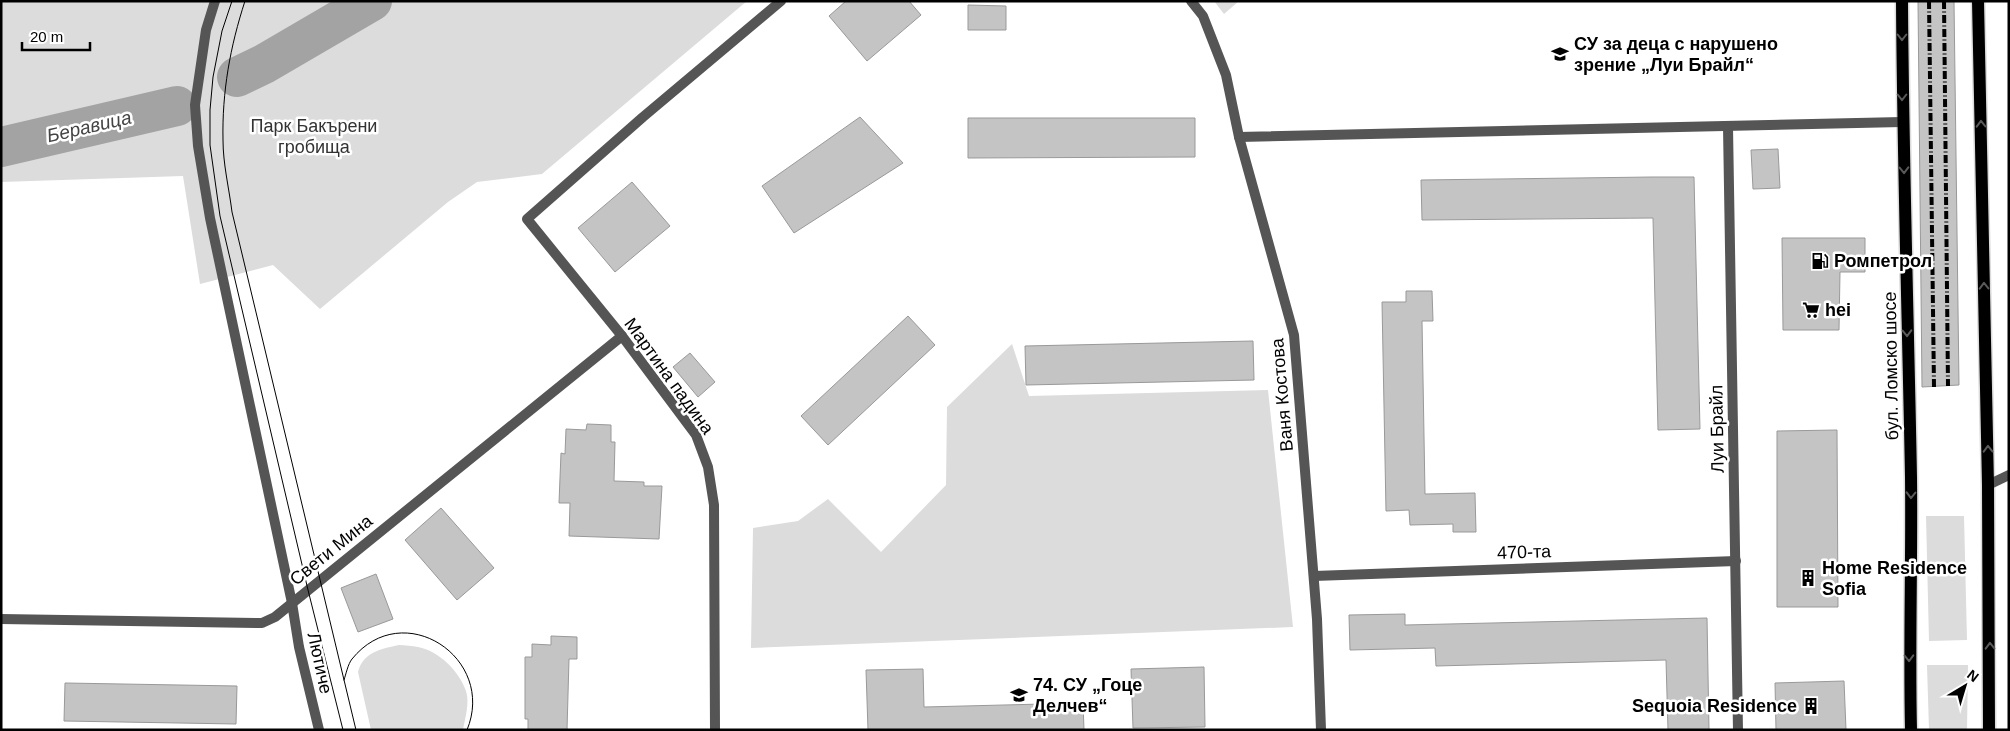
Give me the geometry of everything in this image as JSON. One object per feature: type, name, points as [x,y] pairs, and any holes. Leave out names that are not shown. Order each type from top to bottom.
[{"type":"main road","name":"бул. Ломско шосе","points":[[1902,1],[1902,122],[1911,479],[1909,658],[1911,730]]},
{"type":"main road","points":[[1978,1],[1988,485],[1989,730]]},
{"type":"street","name":"Лютиче","points":[[215,1],[206,30],[195,104],[198,146],[211,227],[292,603],[299,647],[319,730]]},
{"type":"street","name":"Мартина падина","points":[[715,730],[714,505],[708,466],[696,435],[622,336],[526,219],[643,117],[781,1]]},
{"type":"street","name":"Ваня Костова","points":[[1191,1],[1203,16],[1223,67],[1239,137],[1294,335],[1314,576],[1321,730]]},
{"type":"street","points":[[1239,137],[1902,122]]},
{"type":"street","name":"Луи Брайл","points":[[1728,127],[1738,730]]},
{"type":"street","name":"Свети Мина","points":[[1,619],[262,623],[275,617],[622,336]]},
{"type":"street","points":[[1988,485],[2009,476]]},
{"type":"street","name":"470-та","points":[[1314,576],[1736,561]]},
{"type":"green space","name":"Парк Бакърени гробища","points":[[1,1],[747,1],[542,174],[477,182],[448,202],[320,309],[273,265],[200,284],[183,176],[1,182]]},
{"type":"green space","points":[[1214,1],[1239,1],[1224,14]]},
{"type":"green space","points":[[1012,344],[1029,396],[1268,390],[1293,627],[751,648],[753,528],[798,521],[828,499],[881,552],[946,485],[947,407]]},
{"type":"green space","points":[[1926,516],[1964,516],[1967,640],[1929,641]]},
{"type":"green space","points":[[399,645],[426,649],[441,657],[453,669],[463,684],[468,700],[463,730],[371,730],[358,672],[360,665],[374,652]]},
{"type":"green space","points":[[1927,665],[1968,665],[1967,730],[1929,730]]},
{"type":"building","points":[[846,1],[909,1],[921,15],[867,61],[829,16]]},
{"type":"building","points":[[1918,1],[1954,1],[1959,385],[1922,387]]},
{"type":"building","points":[[968,5],[1006,6],[1006,30],[968,30]]},
{"type":"building","points":[[860,117],[903,163],[794,233],[762,186]]},
{"type":"building","points":[[968,118],[1195,118],[1195,157],[968,158]]},
{"type":"building","points":[[1778,149],[1780,188],[1753,189],[1751,150]]},
{"type":"building","points":[[1694,177],[1700,429],[1658,430],[1653,218],[1422,220],[1421,180]]},
{"type":"building","points":[[632,182],[670,226],[615,272],[578,228]]},
{"type":"building","points":[[1782,238],[1865,238],[1865,272],[1840,272],[1839,330],[1783,330]]},
{"type":"building","points":[[1406,291],[1432,291],[1433,321],[1422,321],[1425,494],[1475,493],[1476,532],[1453,532],[1453,524],[1410,525],[1409,510],[1386,511],[1382,302],[1406,302]]},
{"type":"building","points":[[908,316],[935,345],[828,445],[801,416]]},
{"type":"building","points":[[1253,341],[1254,380],[1026,385],[1025,346]]},
{"type":"building","points":[[690,353],[715,382],[698,397],[673,367]]},
{"type":"building","points":[[587,424],[611,425],[611,442],[615,442],[614,481],[644,482],[644,486],[662,486],[659,539],[569,536],[570,503],[559,503],[561,453],[565,454],[566,429],[586,430]]},
{"type":"building","points":[[1837,430],[1838,607],[1777,607],[1777,431]]},
{"type":"building","points":[[441,508],[494,568],[457,600],[405,540]]},
{"type":"building","points":[[376,574],[393,619],[358,632],[341,588]]},
{"type":"building","points":[[1405,614],[1405,625],[1707,618],[1709,730],[1668,730],[1666,660],[1436,666],[1435,648],[1350,650],[1349,615]]},
{"type":"building","points":[[551,636],[577,637],[577,659],[569,659],[567,730],[528,730],[528,719],[525,719],[525,657],[532,657],[532,644],[551,645]]},
{"type":"building","points":[[1204,667],[1205,727],[1133,728],[1131,669]]},
{"type":"building","points":[[923,669],[924,707],[1083,703],[1084,730],[868,730],[866,670]]},
{"type":"building","name":"Sequoia Residence","points":[[1844,681],[1846,730],[1776,730],[1775,683]]},
{"type":"building","points":[[65,683],[237,686],[236,724],[64,721]]},
{"type":"waterway","name":"Беравица","points":[[237,77],[264,64],[372,1]]},
{"type":"waterway","name":"Беравица","points":[[1,147],[177,106]]},
{"type":"tram line","points":[[232,1],[222,31],[213,77],[210,110],[210,145],[220,216],[343,730]]},
{"type":"tram line","points":[[245,1],[231,53],[224,104],[223,140],[226,176],[232,212],[356,730]]},
{"type":"tram line","points":[[344,680],[352,659],[373,641],[396,633],[419,635],[440,644],[457,659],[469,680],[473,704],[467,730]]},
{"type":"railway","points":[[1929,1],[1934,387]]},
{"type":"railway","points":[[1944,1],[1948,386]]},
{"type":"place","name":"СУ за деца с нарушено зрение „Луи Брайл“","points":[[1560,54]]},
{"type":"place","name":"Ромпетрол","points":[[1820,261]]},
{"type":"place","name":"hei","points":[[1811,310]]},
{"type":"place","name":"Home Residence Sofia","points":[[1808,578]]},
{"type":"place","name":"74. СУ „Гоце Делчев“","points":[[1019,695]]},
{"type":"place","name":"Sequoia Residence","points":[[1811,706]]}]
